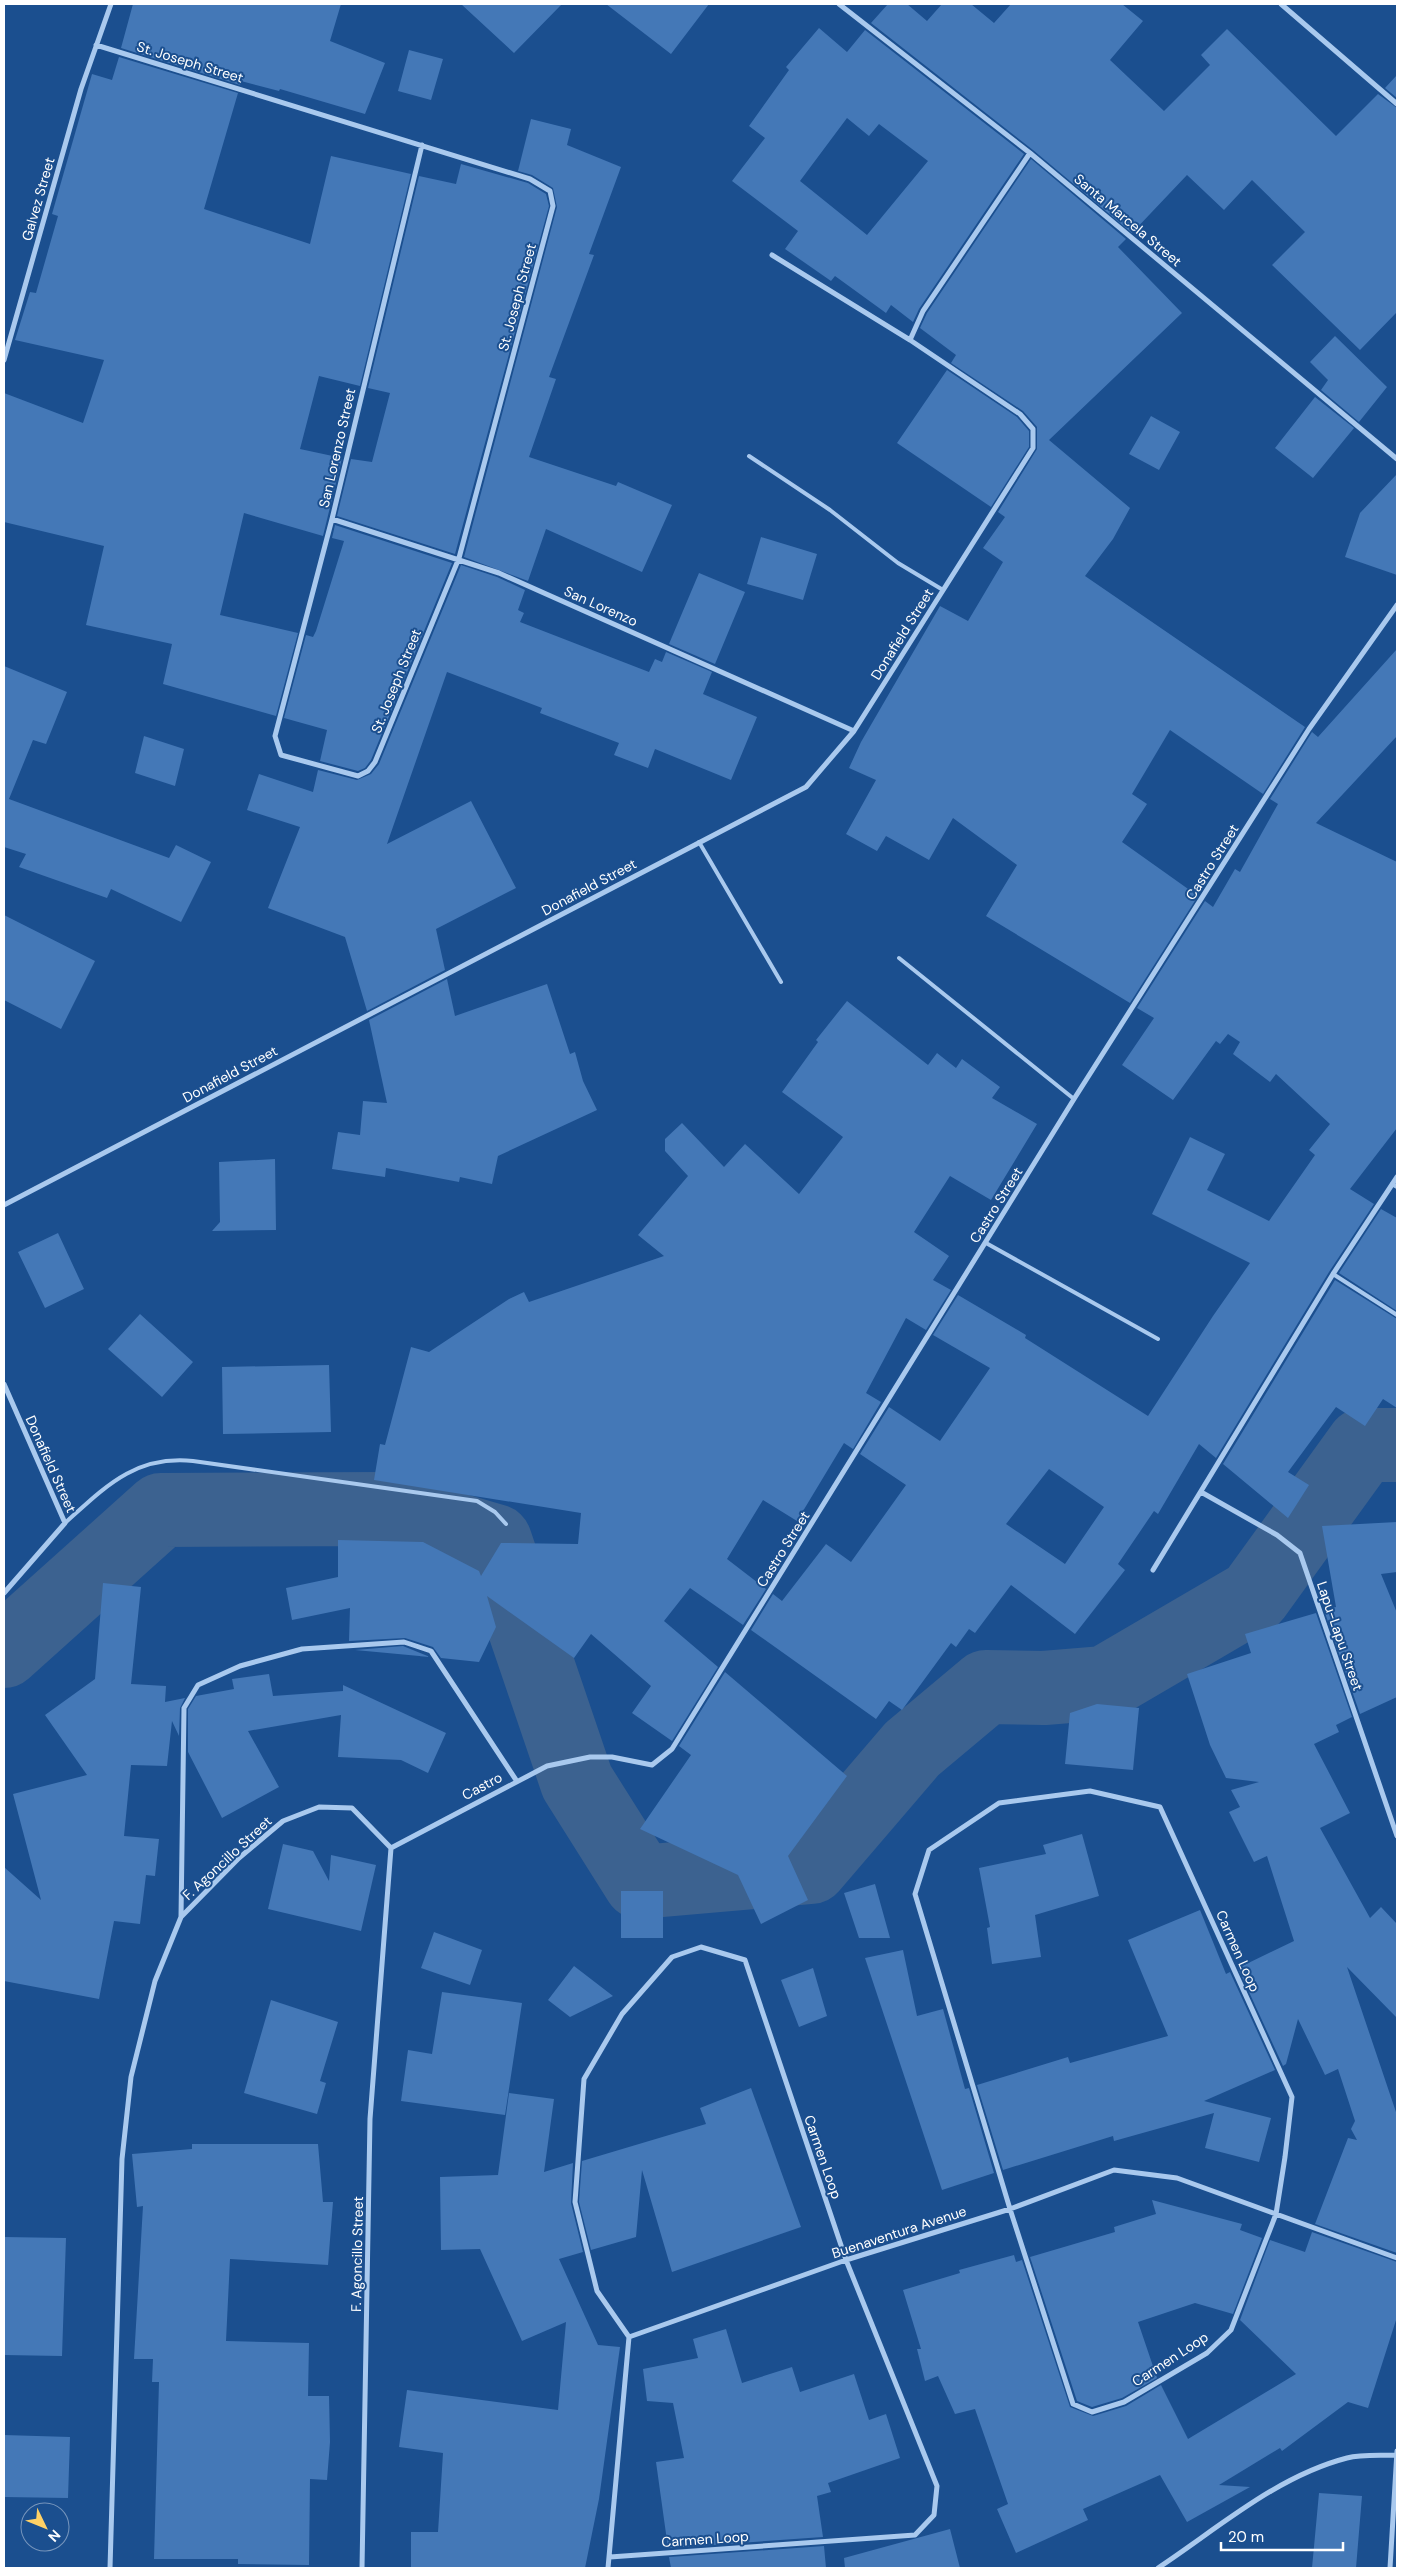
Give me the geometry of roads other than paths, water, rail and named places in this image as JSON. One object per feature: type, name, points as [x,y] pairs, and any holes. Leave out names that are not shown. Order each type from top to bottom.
[{"type":"street","name":"Galvez Street","points":[[4,360],[78,98],[111,4]]},
{"type":"street","name":"Santa Marcela Street","points":[[839,4],[1030,153],[1397,459]]},
{"type":"street","points":[[1281,4],[1397,104]]},
{"type":"street","name":"St. Joseph Street","points":[[96,45],[530,179],[550,191],[553,206],[459,558],[375,762],[368,771],[358,776],[281,755]]},
{"type":"street","name":"San Lorenzo Street","points":[[281,755],[275,736],[277,726],[332,519],[422,145]]},
{"type":"street","points":[[772,256],[910,340],[923,311],[1030,153]]},
{"type":"street","name":"Donafield Street","points":[[4,1205],[806,787],[854,731],[1032,448],[1033,429],[1020,414],[910,340]]},
{"type":"street","name":"San Lorenzo","points":[[332,519],[459,558],[499,573],[854,731]]},
{"type":"street","name":"Castro Street","points":[[590,1757],[612,1757],[652,1765],[672,1749],[1074,1100],[1309,729],[1397,605]]},
{"type":"street","points":[[1153,1570],[1333,1274],[1395,1186],[1397,1177]]},
{"type":"street","name":"Donafield Street","points":[[4,1384],[65,1523],[4,1593]]},
{"type":"street","name":"Lapu-Lapu Street","points":[[1202,1492],[1277,1535],[1300,1553],[1397,1836]]},
{"type":"street","points":[[180,1917],[184,1708],[198,1685],[240,1666],[302,1649],[352,1645],[404,1642],[431,1651],[516,1780]]},
{"type":"street","name":"Castro","points":[[391,1848],[516,1780],[547,1766],[590,1757]]},
{"type":"street","name":"Carmen Loop","points":[[1090,1791],[1160,1807],[1292,2097],[1276,2214],[1231,2330],[1207,2353],[1124,2402],[1092,2412],[1073,2404],[1010,2209],[915,1894],[929,1850],[999,1803],[1090,1791]]},
{"type":"street","name":"F. Agoncillo Street","points":[[110,2568],[122,2159],[130,2076],[155,1981],[180,1917],[239,1858],[283,1821],[319,1807],[352,1808],[391,1848],[370,2119],[362,2568]]},
{"type":"street","name":"Carmen Loop","points":[[610,2557],[915,2535],[934,2515],[937,2486],[846,2260],[745,1960],[701,1947],[672,1957],[622,2014],[584,2079],[575,2202],[597,2291],[629,2337]]},
{"type":"street","name":"Buenaventura Avenue","points":[[629,2337],[846,2260],[1010,2209],[1114,2170],[1177,2178],[1397,2258]]},
{"type":"street","points":[[608,2568],[629,2337]]},
{"type":"street","points":[[1158,2568],[1269,2493],[1311,2471],[1348,2458],[1397,2453],[1390,2568]]},
{"type":"lane","points":[[749,456],[830,510],[898,563],[943,590]]},
{"type":"lane","points":[[699,842],[781,982]]},
{"type":"lane","points":[[899,958],[1074,1100]]},
{"type":"lane","points":[[986,1243],[1158,1339]]},
{"type":"lane","points":[[1333,1274],[1397,1315]]},
{"type":"lane","points":[[65,1523],[125,1474],[149,1463],[171,1459],[477,1501],[496,1512],[506,1524]]},
{"type":"waterway","points":[[4,1651],[161,1510],[385,1509],[495,1541],[577,1782],[640,1882],[811,1867],[912,1749],[986,1687],[1044,1688],[1105,1683],[1254,1596],[1363,1445],[1397,1445]]}]
